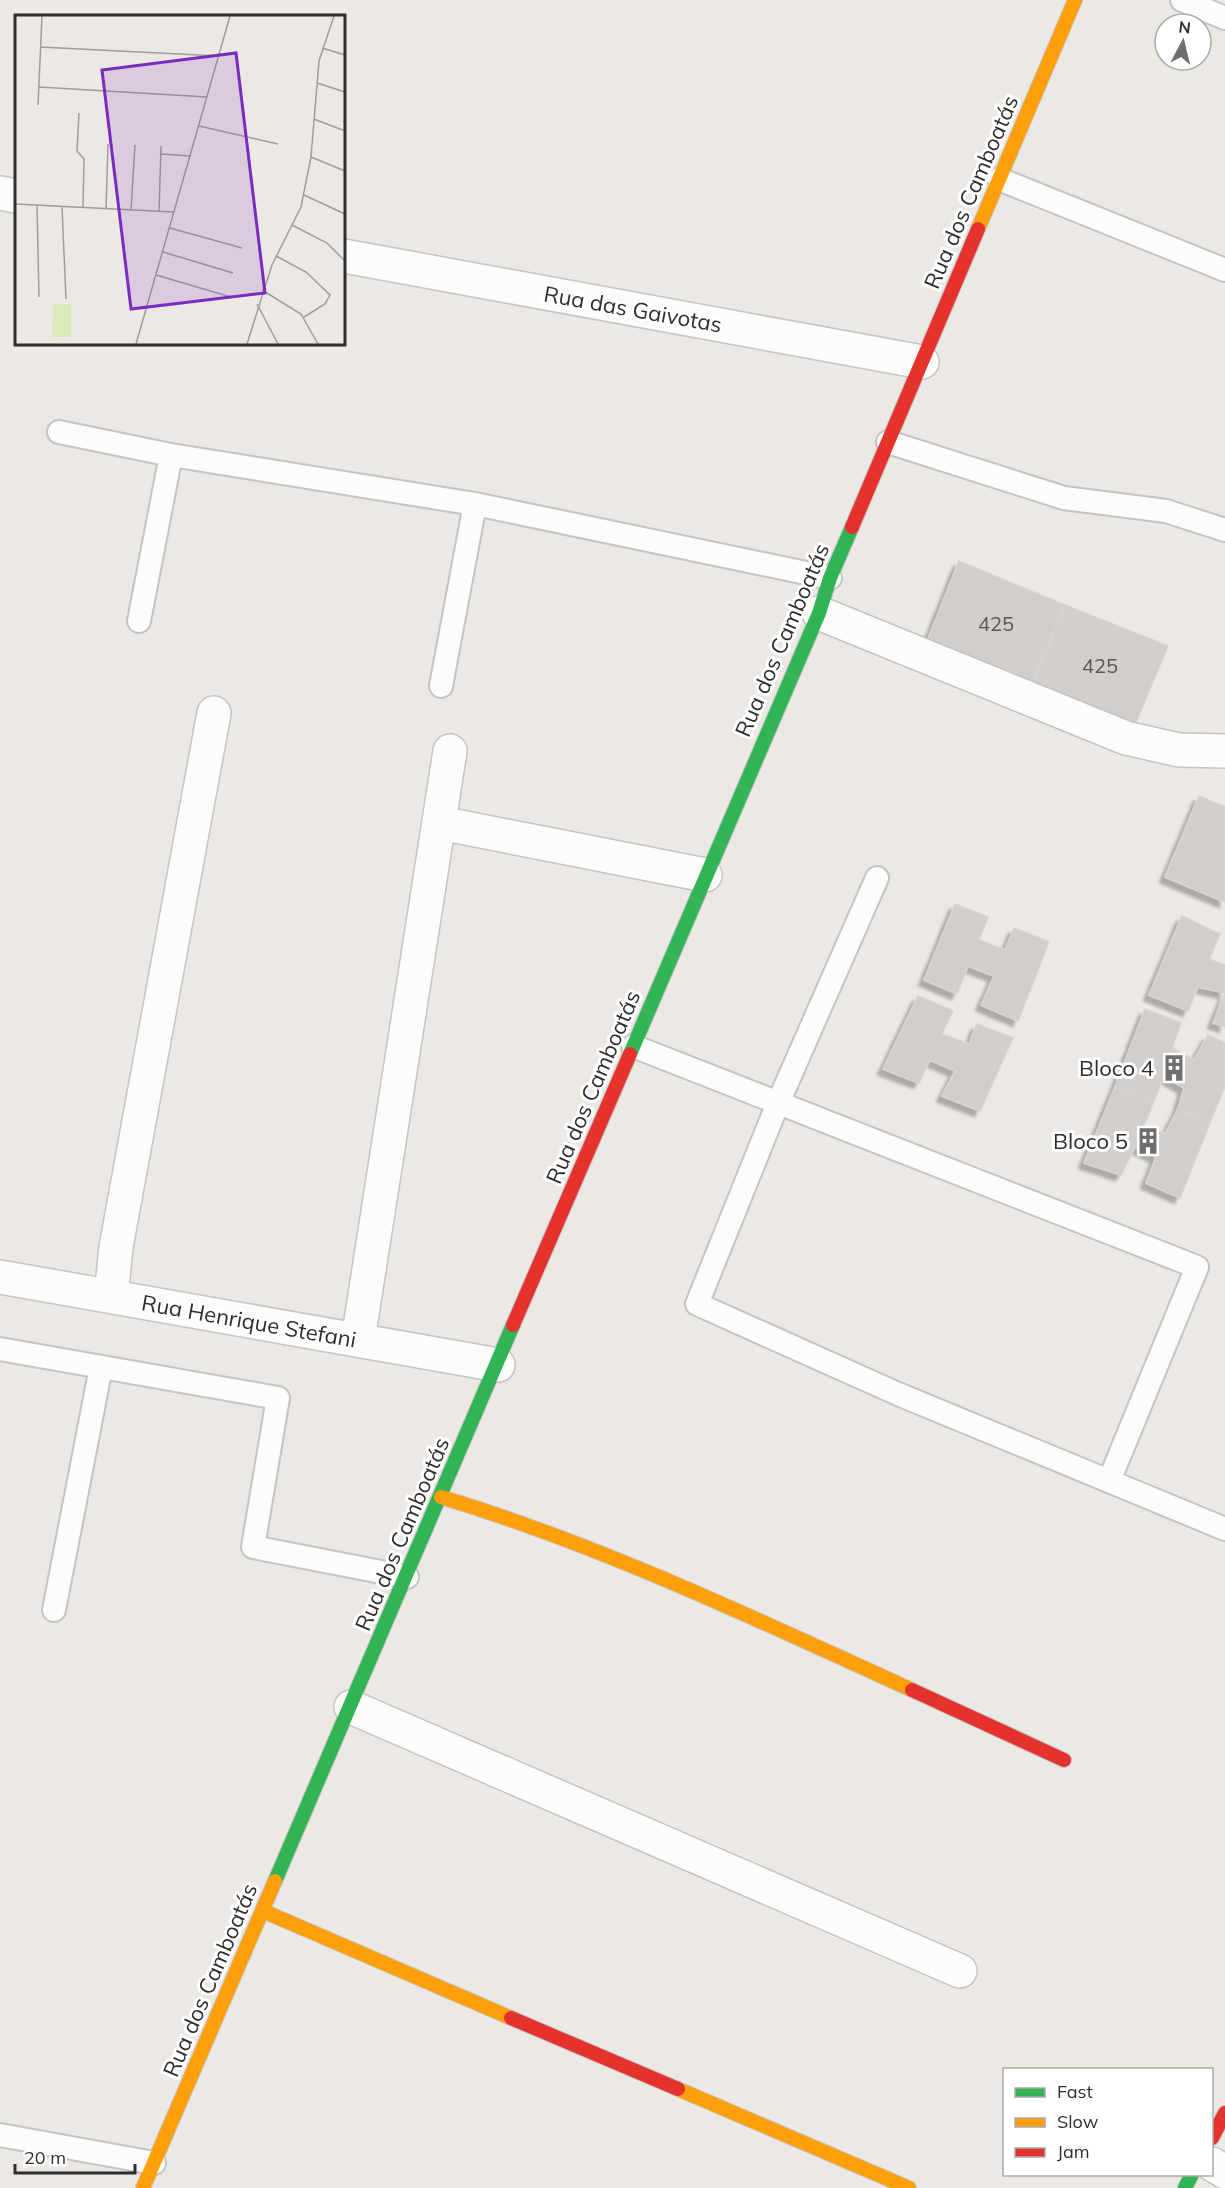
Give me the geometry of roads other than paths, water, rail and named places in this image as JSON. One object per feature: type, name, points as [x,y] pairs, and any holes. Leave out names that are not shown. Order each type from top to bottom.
[{"type":"street","name":"Rua dos Camboatás","points":[[143,2188],[498,1365],[705,874],[819,613],[830,578],[999,179],[1068,1]]},
{"type":"street","points":[[0,193],[15,196]]},
{"type":"street","name":"Rua das Gaivotas","points":[[345,256],[922,362]]},
{"type":"street","points":[[819,613],[1126,738],[1179,750],[1225,751]]},
{"type":"street","points":[[111,1296],[116,1247],[214,713]]},
{"type":"street","points":[[358,1340],[450,751]]},
{"type":"street","points":[[440,823],[705,874]]},
{"type":"street","name":"Rua Henrique Stefani","points":[[0,1277],[498,1365]]},
{"type":"street","points":[[441,1497],[501,1515],[729,1607],[1064,1760]]},
{"type":"street","points":[[351,1707],[960,1971]]},
{"type":"street","points":[[263,1911],[909,2188]]},
{"type":"street","points":[[1213,2136],[1225,2113]]},
{"type":"lane","points":[[1182,0],[1225,18]]},
{"type":"lane","points":[[999,179],[1225,270]]},
{"type":"lane","points":[[59,432],[171,455],[475,504],[830,578]]},
{"type":"lane","points":[[888,442],[1064,498],[1166,511],[1225,530]]},
{"type":"lane","points":[[139,621],[171,455]]},
{"type":"lane","points":[[441,686],[475,504]]},
{"type":"lane","points":[[877,878],[778,1103],[697,1304],[898,1394],[1225,1529]]},
{"type":"lane","points":[[633,1046],[1197,1266],[1109,1481]]},
{"type":"lane","points":[[0,1349],[278,1398],[253,1547],[407,1577]]},
{"type":"lane","points":[[54,1610],[101,1366]]},
{"type":"lane","points":[[0,2135],[154,2163]]},
{"type":"place","name":"Bloco 4","points":[[1174,1068]]},
{"type":"place","name":"Bloco 5","points":[[1148,1141]]}]
